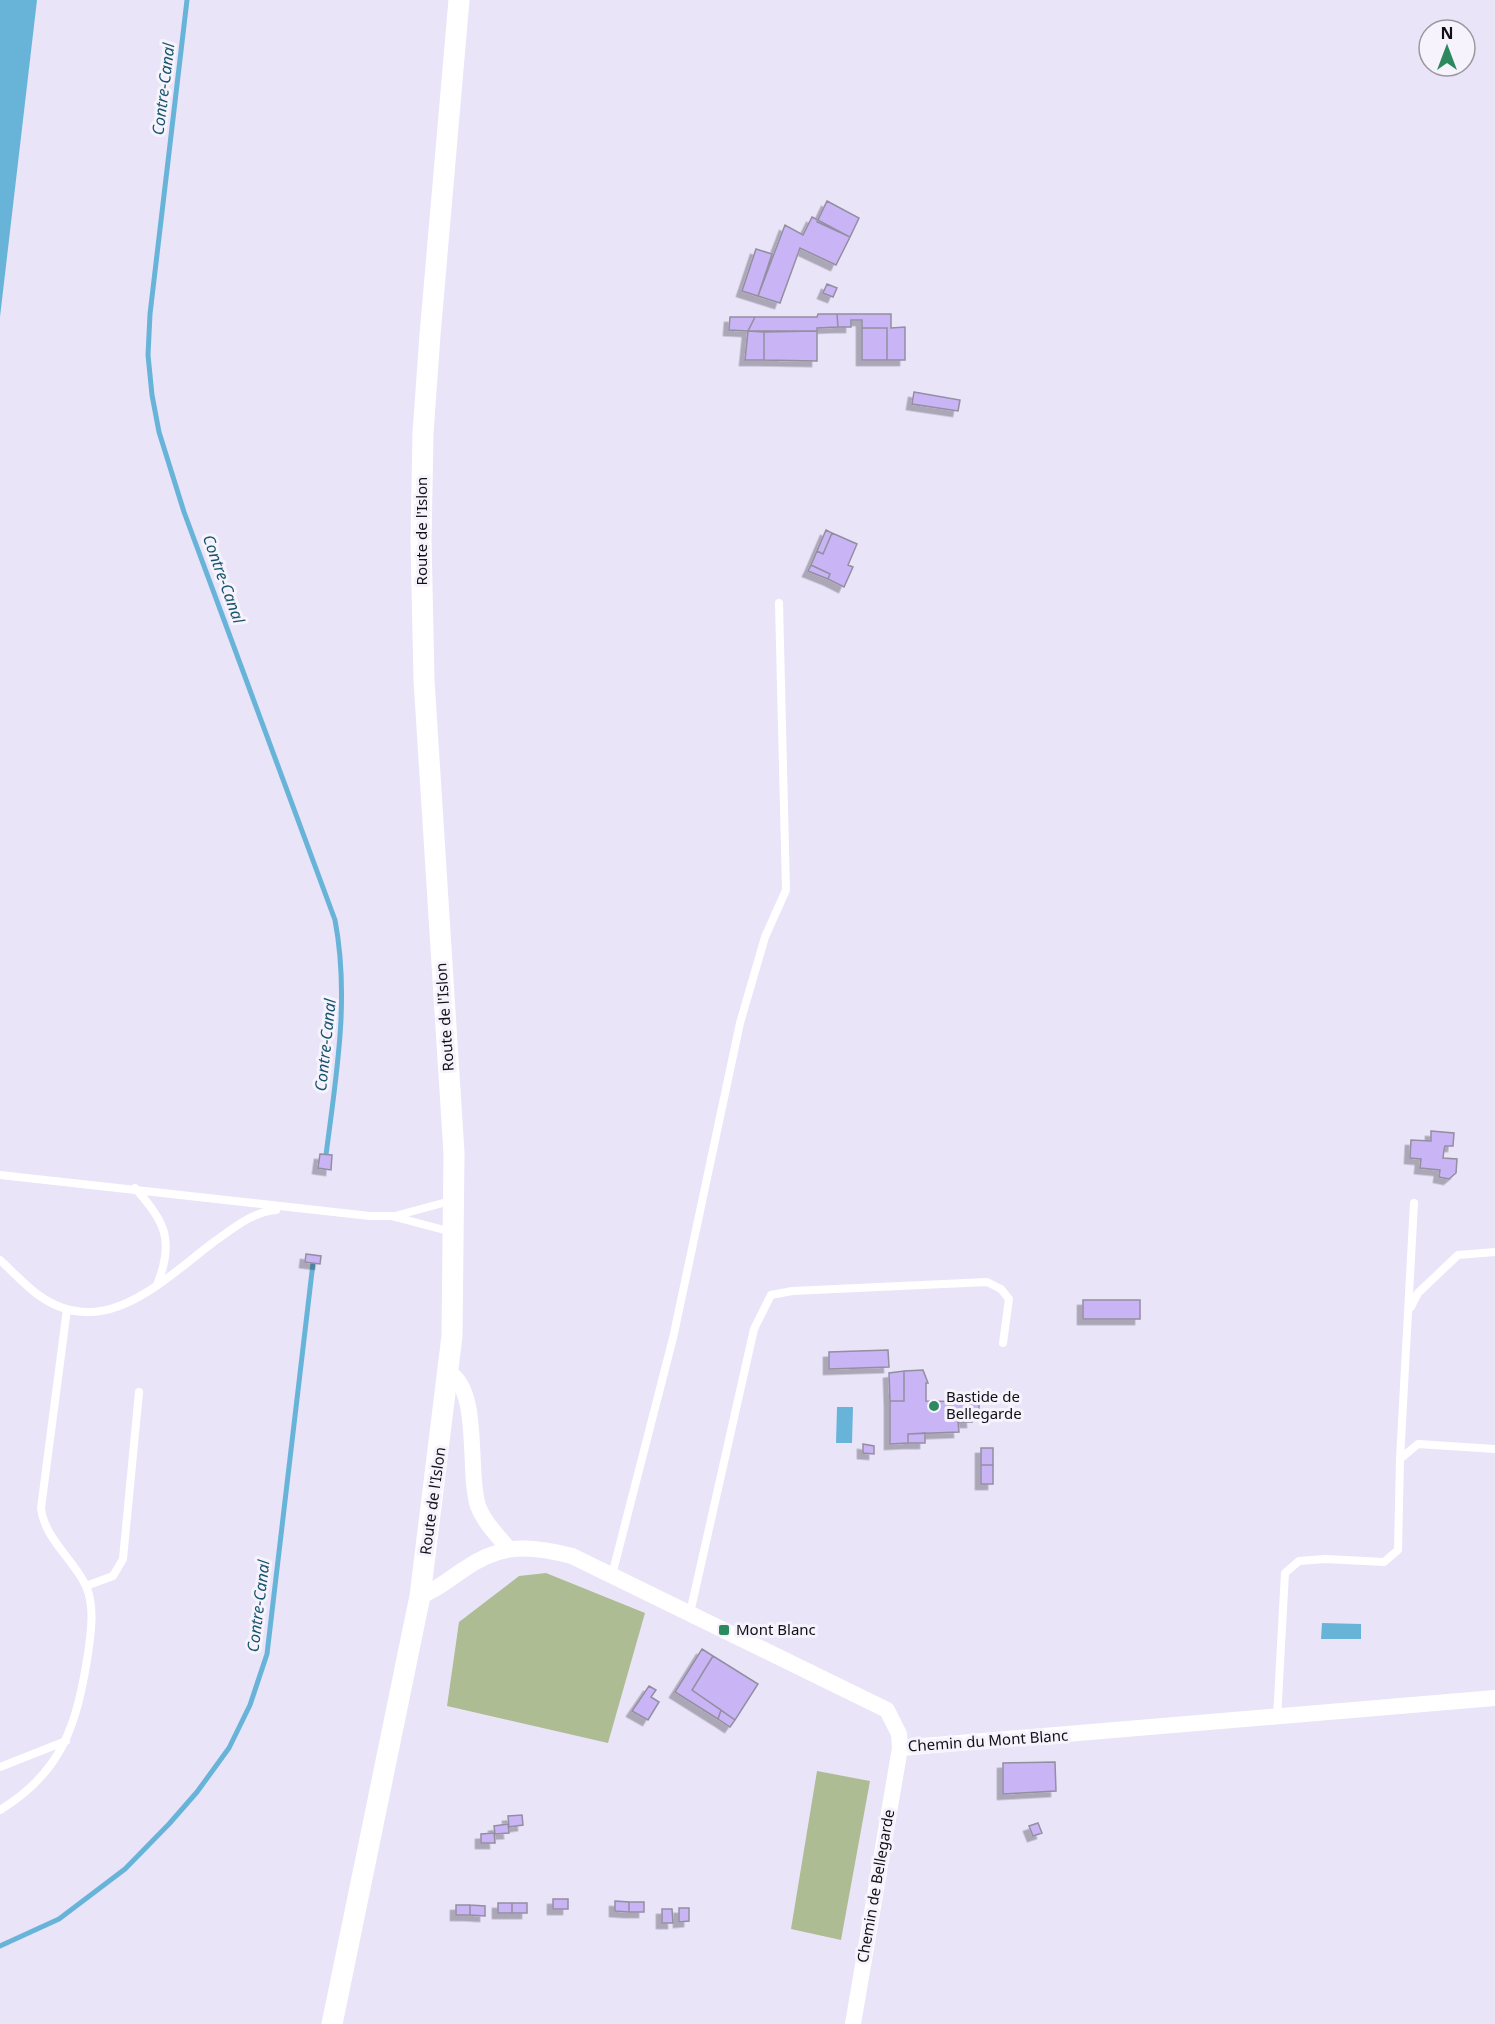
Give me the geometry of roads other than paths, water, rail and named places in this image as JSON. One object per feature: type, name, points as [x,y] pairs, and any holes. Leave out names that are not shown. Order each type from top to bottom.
[{"type":"street","name":"Route de l'Islon","points":[[332,2024],[420,1596],[450,1372],[455,1199],[424,680],[421,540],[423,433],[459,0]]},
{"type":"street","points":[[450,1372],[458,1377],[467,1397],[474,1488],[478,1507],[487,1523],[508,1548]]},
{"type":"street","name":"Chemin du Mont Blanc","points":[[420,1596],[431,1593],[466,1567],[508,1548],[535,1547],[573,1556],[887,1710],[899,1734],[900,1748],[1495,1698]]},
{"type":"street","name":"Chemin de Bellegarde","points":[[853,2024],[900,1748]]},
{"type":"lane","points":[[612,1575],[673,1338],[740,1023],[765,937],[786,890],[779,603]]},
{"type":"lane","points":[[0,1175],[135,1188],[288,1208],[395,1216],[455,1232]]},
{"type":"lane","points":[[135,1188],[160,1218],[165,1232],[166,1256],[157,1285]]},
{"type":"lane","points":[[395,1216],[455,1199]]},
{"type":"lane","points":[[1277,1718],[1285,1573],[1299,1561],[1325,1559],[1384,1562],[1398,1550],[1400,1459],[1414,1203]]},
{"type":"lane","points":[[0,1260],[38,1294],[67,1309],[90,1312],[115,1309],[139,1299],[237,1225],[262,1212],[288,1208]]},
{"type":"lane","points":[[1408,1313],[1418,1293],[1458,1255],[1495,1252]]},
{"type":"lane","points":[[690,1613],[754,1329],[771,1295],[792,1291],[987,1282],[1001,1289],[1009,1299],[1003,1343]]},
{"type":"lane","points":[[0,1810],[41,1777],[67,1741],[79,1709],[90,1636],[91,1607],[86,1586],[45,1524],[41,1508],[67,1309]]},
{"type":"lane","points":[[86,1586],[113,1576],[123,1559],[139,1392]]},
{"type":"lane","points":[[1400,1459],[1418,1444],[1495,1449]]},
{"type":"lane","points":[[0,1767],[67,1741]]},
{"type":"water","points":[[0,0],[37,0],[0,317]]},
{"type":"water","points":[[837,1407],[853,1407],[852,1443],[836,1443]]},
{"type":"water","points":[[1322,1623],[1361,1624],[1361,1639],[1321,1639]]},
{"type":"waterway","name":"Contre-Canal","points":[[187,0],[150,314],[148,355],[152,395],[159,432],[184,512],[335,920],[341,979],[340,1038],[326,1155]]},
{"type":"waterway","name":"Contre-Canal","points":[[0,1946],[59,1919],[125,1869],[197,1792],[229,1748],[250,1705],[267,1654],[313,1263]]},
{"type":"place","name":"Bastide de Bellegarde","points":[[934,1406]]},
{"type":"place","name":"Mont Blanc","points":[[724,1630]]}]
